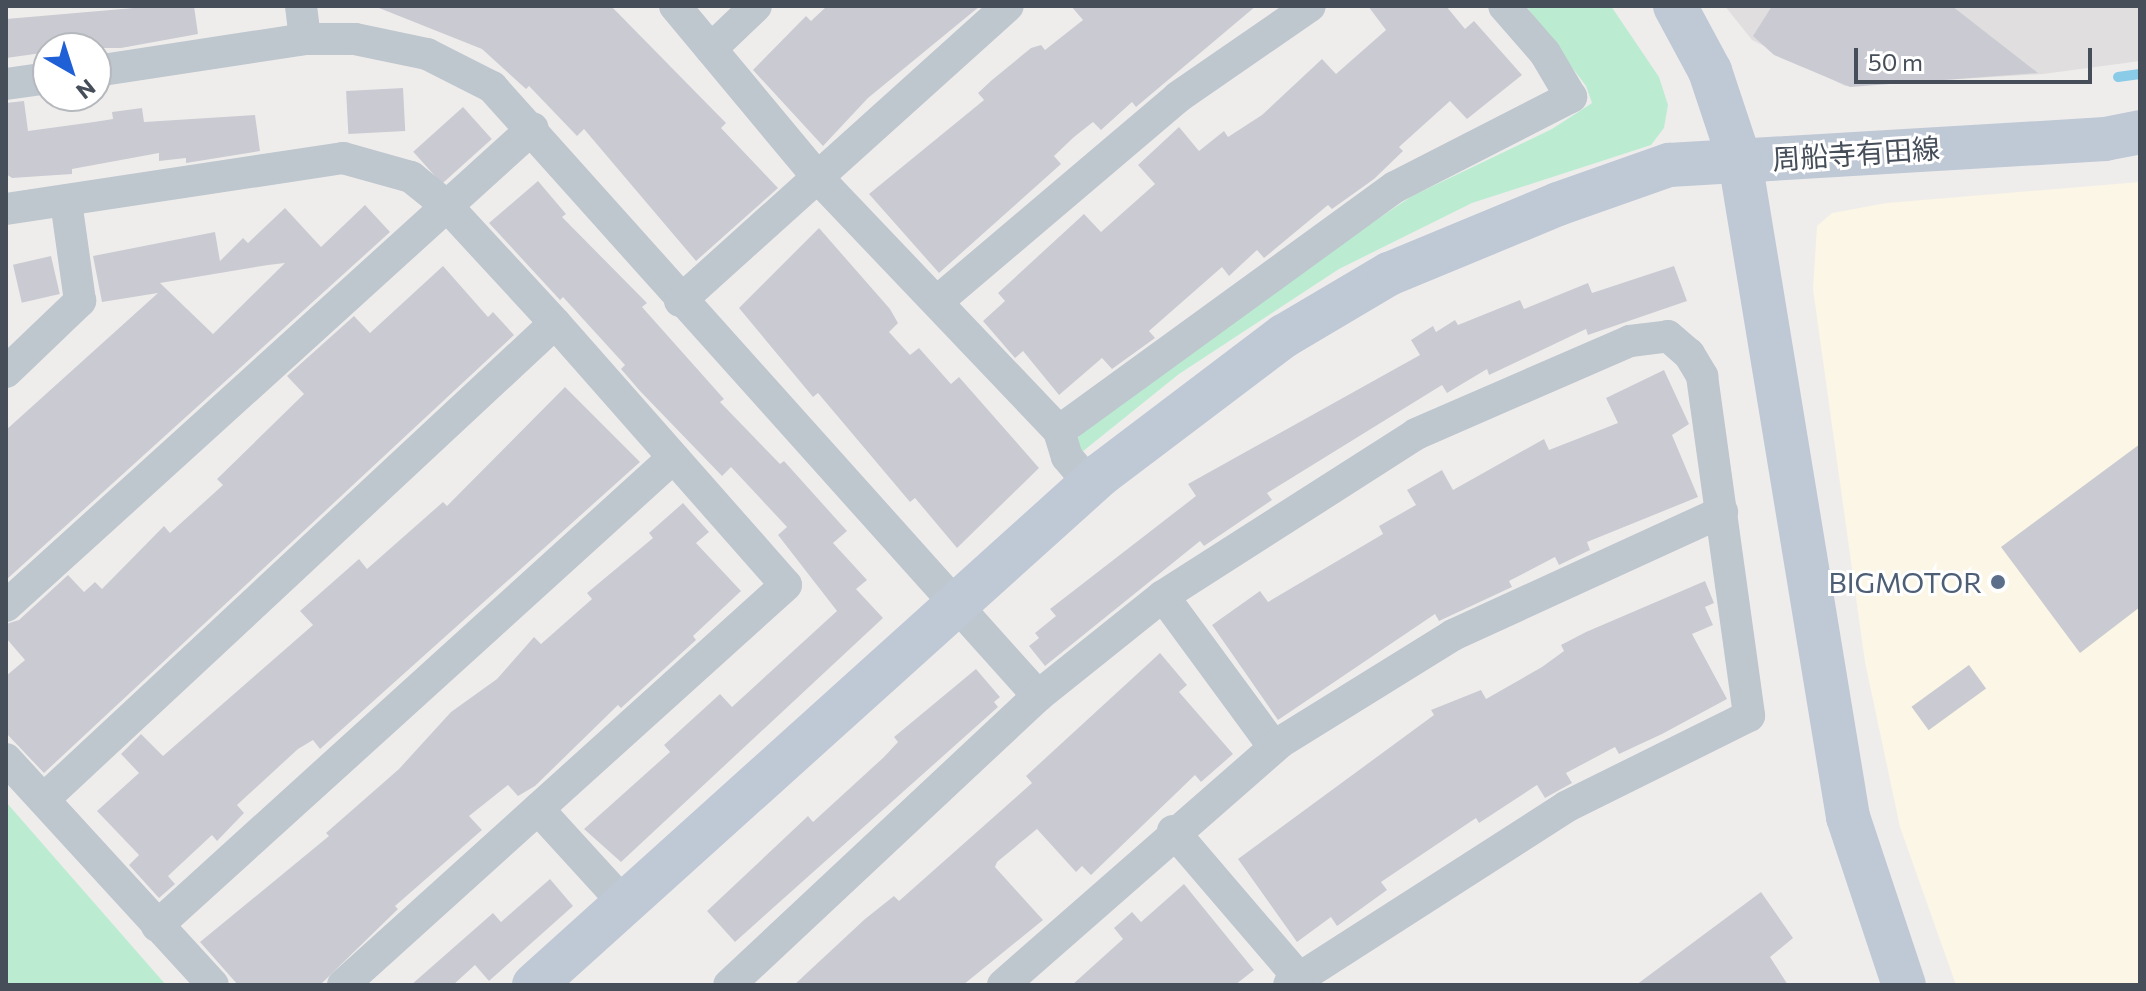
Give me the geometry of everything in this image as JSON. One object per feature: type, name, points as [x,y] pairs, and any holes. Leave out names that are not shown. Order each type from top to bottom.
[{"type":"street","points":[[301,6],[305,39]]},
{"type":"street","points":[[675,6],[820,180],[939,300],[1059,431],[1067,457],[1090,484]]},
{"type":"street","points":[[711,49],[756,6]]},
{"type":"street","points":[[680,301],[820,180],[1008,6]]},
{"type":"street","points":[[939,300],[1178,97],[1310,6]]},
{"type":"street","points":[[1059,431],[1395,187],[1571,97],[1545,53],[1504,6]]},
{"type":"street","name":"周船寺有田線","points":[[1675,6],[1710,71],[1740,161],[2105,139],[2140,132]]},
{"type":"street","points":[[112,69],[305,39],[355,39],[427,54],[492,87],[533,128],[680,301],[1038,696]]},
{"type":"street","points":[[6,84],[32,80]]},
{"type":"street","points":[[6,606],[533,128]]},
{"type":"street","points":[[6,209],[343,158],[411,177],[447,206],[555,323],[786,585],[343,985]]},
{"type":"street","points":[[534,985],[1090,484],[1284,336],[1389,274],[1558,204],[1669,165],[1740,161],[1848,817],[1904,985]]},
{"type":"street","points":[[6,372],[80,301],[66,201]]},
{"type":"street","points":[[44,799],[555,323]]},
{"type":"street","points":[[729,985],[1038,696],[1163,596],[1416,434],[1630,341],[1668,336],[1689,354],[1702,376],[1749,716],[1566,807],[1293,981],[1173,831]]},
{"type":"street","points":[[157,926],[673,458]]},
{"type":"street","points":[[1003,985],[1173,831],[1274,747],[1453,635],[1722,512]]},
{"type":"street","points":[[1163,596],[1274,747]]},
{"type":"street","points":[[6,759],[213,985]]},
{"type":"street","points":[[538,809],[623,902]]},
{"type":"shaded area","points":[[1725,6],[2140,6],[2140,61],[2043,74],[1845,86],[1752,40]]},
{"type":"shaded area","name":"BIGMOTOR","points":[[2140,182],[2140,985],[1956,985],[1900,827],[1865,662],[1813,289],[1817,226],[1832,213],[1887,203]]},
{"type":"green space","points":[[1526,6],[1611,6],[1659,77],[1668,105],[1664,128],[1651,145],[1472,203],[1339,269],[1179,374],[1082,452],[1074,443],[1082,432],[1302,270],[1412,196],[1552,129],[1592,103],[1586,86]]},
{"type":"green space","points":[[6,802],[166,985],[6,985]]},
{"type":"building","points":[[157,6],[194,6],[198,34],[112,48],[112,32],[32,32],[32,54],[6,58],[6,19]]},
{"type":"building","points":[[374,6],[611,6],[726,123],[721,128],[778,188],[696,261],[584,129],[577,136],[529,86],[526,89],[482,49]]},
{"type":"building","points":[[827,6],[980,6],[868,98],[823,146],[753,70],[806,16],[811,21]]},
{"type":"building","points":[[1071,6],[1256,6],[1136,107],[1132,102],[1101,130],[1093,122],[1074,137],[1054,156],[1061,164],[939,273],[869,194],[984,100],[978,93],[1031,48],[1041,45],[1045,50],[1083,20]]},
{"type":"building","points":[[1368,6],[1446,6],[1465,29],[1474,21],[1522,75],[1467,119],[1450,101],[1399,147],[1403,151],[1374,179],[1332,209],[1328,205],[1264,258],[1257,250],[1229,276],[1222,267],[1149,331],[1155,338],[1112,369],[1102,358],[1059,395],[1023,351],[1015,358],[983,321],[1005,301],[998,293],[1084,214],[1101,232],[1155,184],[1138,165],[1179,127],[1199,151],[1224,131],[1228,137],[1262,115],[1322,59],[1336,74],[1386,30]]},
{"type":"building","points":[[1772,6],[1952,6],[2038,73],[1850,87],[1774,55],[1753,36]]},
{"type":"building","points":[[403,88],[405,131],[348,134],[346,91]]},
{"type":"building","points":[[24,101],[28,131],[113,119],[112,112],[142,108],[144,122],[255,115],[260,151],[186,163],[186,158],[159,161],[159,153],[72,169],[72,174],[12,178],[6,174],[6,103]]},
{"type":"building","points":[[463,107],[492,139],[442,184],[413,152]]},
{"type":"building","points":[[538,181],[566,214],[562,217],[647,303],[642,307],[724,399],[720,402],[780,464],[784,461],[847,531],[833,543],[867,580],[856,589],[883,618],[621,862],[584,829],[670,752],[664,745],[720,694],[732,707],[837,611],[778,535],[787,527],[731,467],[722,476],[640,391],[621,369],[625,365],[563,297],[560,300],[489,223]]},
{"type":"building","points":[[365,205],[390,232],[6,580],[6,430],[158,293],[102,302],[93,256],[215,232],[220,261],[243,238],[248,243],[285,208],[321,247]],"holes":[[[285,263],[213,334],[160,283]]]},
{"type":"building","points":[[819,228],[890,309],[898,323],[889,332],[910,355],[919,348],[951,384],[959,377],[1039,468],[957,548],[915,498],[910,502],[818,393],[813,397],[739,308]]},
{"type":"building","points":[[51,256],[60,294],[22,303],[13,265]]},
{"type":"building","points":[[443,266],[488,317],[493,312],[514,335],[44,773],[6,733],[6,676],[25,660],[6,638],[6,624],[19,620],[68,575],[84,592],[95,582],[102,589],[164,526],[170,533],[223,485],[217,479],[304,394],[287,376],[354,316],[370,333]]},
{"type":"building","points":[[1674,266],[1687,301],[1588,335],[1586,329],[1489,375],[1487,369],[1447,393],[1442,385],[1267,493],[1272,500],[1204,546],[1200,541],[1045,666],[1029,646],[1039,638],[1035,633],[1056,616],[1050,609],[1196,496],[1188,484],[1420,355],[1411,340],[1433,326],[1436,332],[1455,320],[1458,325],[1520,300],[1524,309],[1588,283],[1592,293]]},
{"type":"building","points":[[1664,370],[1689,424],[1672,435],[1698,497],[1587,542],[1590,550],[1559,565],[1555,557],[1509,581],[1512,587],[1439,621],[1435,614],[1278,720],[1212,625],[1260,591],[1268,602],[1383,534],[1379,526],[1416,505],[1407,490],[1442,470],[1453,490],[1544,439],[1549,450],[1618,423],[1606,398]]},
{"type":"building","points":[[565,387],[640,462],[320,749],[313,740],[298,749],[237,805],[244,813],[217,841],[212,835],[168,876],[175,884],[159,898],[129,865],[139,855],[97,811],[139,773],[121,754],[141,734],[163,756],[313,625],[300,611],[359,559],[367,569],[443,502],[447,506]]},
{"type":"building","points":[[2140,444],[2140,607],[2080,653],[2001,547]]},
{"type":"building","points":[[683,503],[709,532],[696,543],[741,591],[693,636],[696,640],[621,708],[618,705],[535,786],[518,796],[508,785],[469,816],[482,830],[395,906],[398,909],[320,985],[238,985],[200,942],[329,836],[326,833],[399,769],[451,712],[497,679],[534,637],[541,644],[592,599],[587,593],[653,538],[649,533]]},
{"type":"building","points":[[1705,581],[1714,603],[1705,607],[1713,625],[1692,634],[1727,699],[1619,754],[1615,747],[1566,773],[1572,783],[1545,798],[1537,785],[1479,823],[1476,818],[1381,882],[1387,890],[1337,926],[1331,917],[1297,942],[1238,859],[1434,715],[1431,710],[1481,690],[1486,699],[1542,667],[1564,651],[1561,645]]},
{"type":"building","points":[[1160,653],[1187,685],[1179,692],[1233,754],[1201,782],[1195,775],[1091,875],[1082,866],[1076,872],[1037,829],[997,862],[995,867],[1043,920],[963,985],[794,985],[865,919],[894,896],[899,901],[1032,783],[1026,776]]},
{"type":"building","points":[[1969,665],[1986,688],[1929,730],[1912,707]]},
{"type":"building","points":[[976,669],[1000,697],[994,702],[998,707],[735,942],[707,911],[808,816],[813,822],[884,757],[898,742],[894,737]]},
{"type":"building","points":[[550,879],[573,906],[489,981],[475,965],[453,985],[411,985],[493,913],[501,922]]},
{"type":"building","points":[[1184,884],[1254,970],[1235,985],[1072,985],[1123,939],[1114,928],[1132,912],[1141,922]]},
{"type":"building","points":[[1761,892],[1793,938],[1770,957],[1788,985],[1636,985]]},
{"type":"waterway","points":[[2118,77],[2140,74]]},
{"type":"place","name":"BIGMOTOR","points":[[1998,582]]}]
